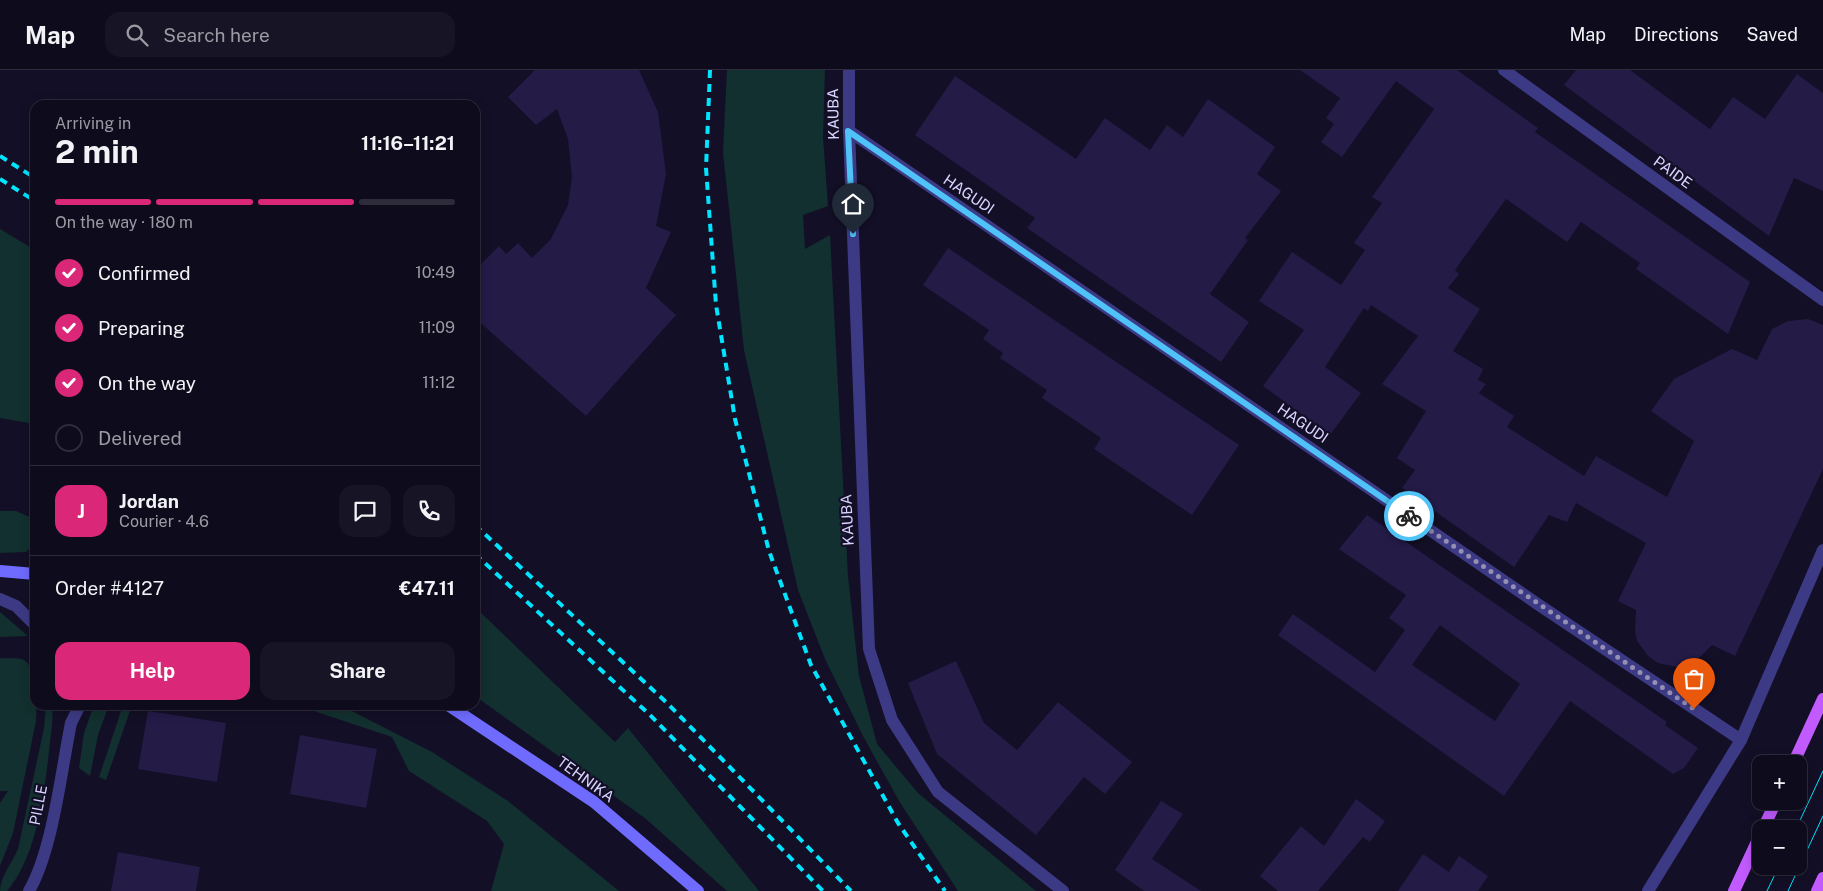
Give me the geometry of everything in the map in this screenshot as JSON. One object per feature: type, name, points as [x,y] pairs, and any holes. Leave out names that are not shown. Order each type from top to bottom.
[{"type":"main road","points":[[0,571],[30,574]]},
{"type":"main road","points":[[1797,755],[1823,699]]},
{"type":"main road","name":"TEHNIKA","points":[[456,710],[594,802],[698,891]]},
{"type":"main road","points":[[1734,891],[1752,852]]},
{"type":"main road","points":[[1817,891],[1823,878]]},
{"type":"street","name":"KAUBA","points":[[850,70],[848,131],[869,649],[892,720],[938,792],[1063,891]]},
{"type":"street","name":"PAIDE","points":[[1504,70],[1823,300]]},
{"type":"street","name":"HAGUDI","points":[[848,131],[1506,583],[1741,740]]},
{"type":"street","points":[[1648,891],[1741,740],[1823,550]]},
{"type":"street","points":[[0,599],[16,606],[30,620]]},
{"type":"street","name":"PILLE","points":[[68,710],[70,723]]},
{"type":"street","name":"PILLE","points":[[29,891],[37,877],[44,855],[70,723],[77,710]]},
{"type":"green space","points":[[727,70],[825,70],[823,137],[828,206],[803,215],[805,249],[830,235],[848,576],[859,676],[877,744],[918,793],[1036,891],[958,891],[899,801],[863,736],[825,659],[798,590],[744,350],[723,152]]},
{"type":"green space","points":[[0,229],[30,247],[30,423],[0,418]]},
{"type":"green space","points":[[0,511],[16,511],[30,517],[30,548],[26,552],[0,553]]},
{"type":"green space","points":[[0,612],[28,636],[0,637]]},
{"type":"green space","points":[[480,612],[615,742],[628,728],[759,891],[727,891],[646,819],[480,700]]},
{"type":"green space","points":[[0,658],[16,658],[24,660],[30,668],[30,710],[36,710],[36,721],[13,833],[0,866],[0,803],[8,791],[0,791]]},
{"type":"green space","points":[[46,710],[53,710],[44,789],[35,835],[28,856],[18,875],[7,891],[0,891],[4,875],[18,849],[44,728]]},
{"type":"green space","points":[[92,710],[107,710],[98,735],[90,776],[79,768],[84,733]]},
{"type":"green space","points":[[121,710],[130,710],[106,780],[99,777]]},
{"type":"green space","points":[[311,710],[350,710],[432,752],[508,801],[619,891],[491,891],[504,844],[487,821],[409,771],[392,737]]},
{"type":"building","points":[[535,70],[639,70],[658,112],[666,174],[656,226],[671,232],[646,288],[676,315],[586,416],[480,322],[480,265],[499,246],[506,254],[518,243],[532,258],[551,239],[568,205],[572,177],[568,139],[557,109],[536,125],[508,97]]},
{"type":"building","points":[[1300,70],[1457,70],[1538,128],[1535,132],[1750,282],[1728,334],[1636,269],[1640,263],[1581,222],[1567,242],[1506,199],[1455,270],[1459,274],[1448,288],[1480,309],[1453,351],[1483,369],[1478,380],[1486,384],[1479,393],[1514,416],[1507,427],[1584,476],[1596,456],[1667,497],[1694,441],[1651,411],[1674,379],[1732,349],[1757,360],[1772,329],[1788,321],[1808,319],[1823,325],[1823,469],[1735,656],[1712,645],[1697,660],[1677,667],[1658,663],[1649,657],[1637,641],[1635,631],[1636,610],[1618,601],[1646,543],[1576,503],[1567,522],[1549,515],[1514,567],[1402,488],[1415,470],[1397,458],[1426,411],[1382,384],[1418,336],[1371,305],[1368,311],[1364,308],[1325,367],[1361,393],[1330,435],[1263,386],[1304,330],[1259,301],[1292,252],[1341,285],[1365,250],[1354,243],[1382,203],[1372,197],[1434,109],[1396,81],[1342,157],[1321,142],[1334,124],[1326,118],[1340,98]]},
{"type":"building","points":[[1576,70],[1630,70],[1710,129],[1733,97],[1765,119],[1797,74],[1823,93],[1823,191],[1794,178],[1769,236],[1564,85]]},
{"type":"building","points":[[955,76],[1076,159],[1105,118],[1150,150],[1167,125],[1183,137],[1208,99],[1275,147],[1257,174],[1281,191],[1245,238],[1248,240],[1210,294],[1249,322],[1221,362],[1027,228],[1035,218],[915,135]]},
{"type":"building","points":[[948,248],[1239,445],[1192,515],[1094,449],[1101,438],[1042,398],[1047,390],[1000,358],[1003,353],[983,339],[989,330],[923,285]]},
{"type":"building","points":[[1367,515],[1667,722],[1665,725],[1698,748],[1684,768],[1673,774],[1570,701],[1504,796],[1278,635],[1293,614],[1375,672],[1405,630],[1389,618],[1406,595],[1339,549]],"holes":[[[1440,625],[1520,684],[1495,721],[1412,665]]]},
{"type":"building","points":[[956,661],[984,723],[1017,750],[1058,702],[1132,762],[1105,794],[1084,777],[1036,835],[937,754],[908,683]]},
{"type":"building","points":[[148,711],[226,723],[217,782],[138,769]]},
{"type":"building","points":[[300,735],[377,749],[366,808],[290,794]]},
{"type":"building","points":[[1356,799],[1385,821],[1370,842],[1363,837],[1318,891],[1278,891],[1260,876],[1301,826],[1324,846]]},
{"type":"building","points":[[1161,801],[1183,814],[1152,859],[1201,891],[1144,891],[1115,870]]},
{"type":"building","points":[[118,852],[200,867],[196,891],[111,891]]},
{"type":"building","points":[[1423,854],[1449,872],[1459,856],[1488,876],[1478,891],[1398,891]]},
{"type":"tram line","points":[[1800,820],[1823,771]]},
{"type":"tram line","points":[[1788,891],[1823,816]]},
{"type":"tram line","points":[[1767,891],[1775,875]]},
{"type":"railway","points":[[710,70],[706,168],[716,305],[735,419],[769,551],[811,665],[898,823],[945,891]]},
{"type":"railway","points":[[0,156],[30,175]]},
{"type":"railway","points":[[0,179],[30,198]]},
{"type":"railway","points":[[480,530],[667,703],[851,891]]},
{"type":"railway","points":[[480,559],[650,715],[823,891]]},
{"type":"way so far","points":[[1409,516],[1694,709]]},
{"type":"route","points":[[853,234],[848,131],[1409,516]]}]
